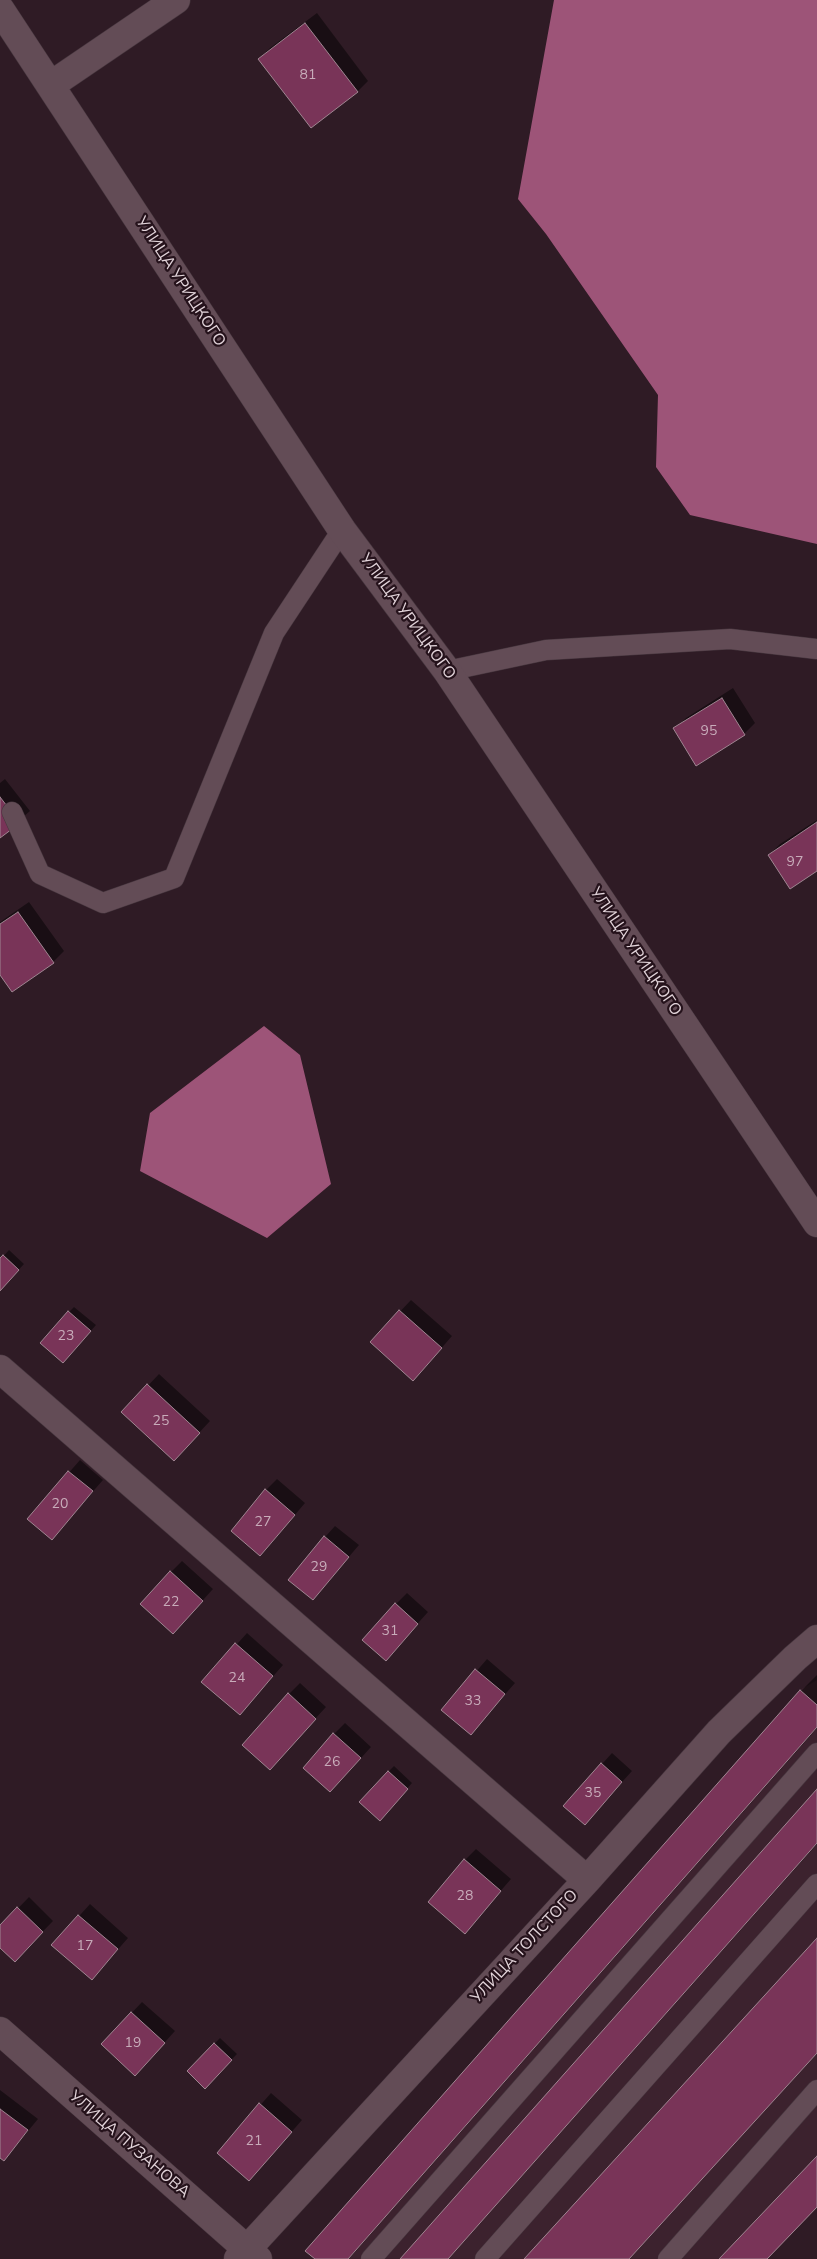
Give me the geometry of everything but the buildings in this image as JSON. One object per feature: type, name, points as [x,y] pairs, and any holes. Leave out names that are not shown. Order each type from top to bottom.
[{"type":"street","points":[[51,85],[176,0]]},
{"type":"street","name":"УЛИЦА УРИЦКОГО","points":[[0,9],[342,530],[447,671],[817,1223]]},
{"type":"street","points":[[0,1370],[587,1880]]},
{"type":"street","name":"УЛИЦА ТОЛСТОГО","points":[[248,2256],[719,1732],[794,1658],[817,1639]]},
{"type":"street","name":"УЛИЦА ПУЗАНОВА","points":[[0,2031],[248,2256]]},
{"type":"lane","points":[[12,812],[40,874],[103,903],[174,878],[274,633],[342,530]]},
{"type":"lane","points":[[447,671],[546,650],[730,638],[817,649]]},
{"type":"lane","points":[[371,2259],[817,1753]]},
{"type":"lane","points":[[485,2259],[817,1884]]},
{"type":"lane","points":[[668,2259],[817,2090]]},
{"type":"shaded area","points":[[554,0],[817,0],[817,544],[690,515],[656,467],[658,395],[546,234],[518,199]]},
{"type":"shaded area","points":[[264,1026],[300,1055],[331,1184],[267,1238],[140,1171],[150,1113]]},
{"type":"shaded area","points":[[817,1680],[817,2208],[768,2259],[315,2259],[305,2251],[800,1690]]}]
